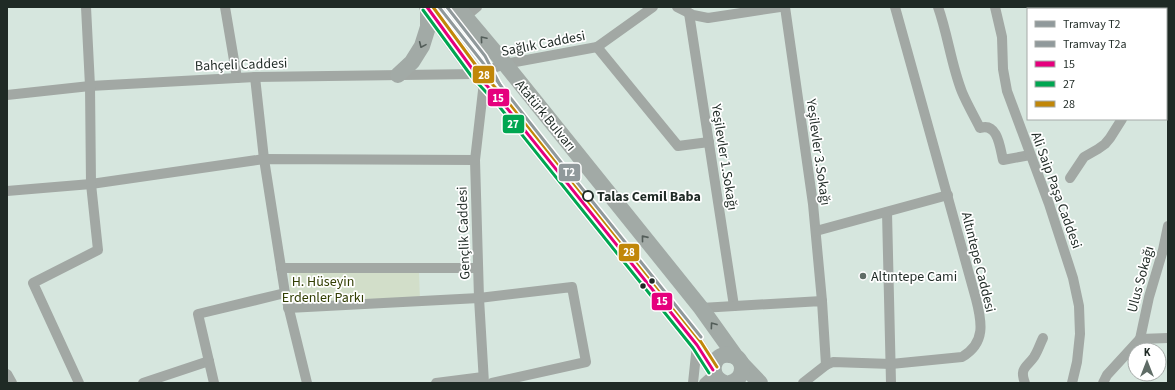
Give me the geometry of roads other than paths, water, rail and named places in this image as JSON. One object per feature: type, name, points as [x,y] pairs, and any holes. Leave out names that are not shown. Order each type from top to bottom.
[{"type":"main road","points":[[398,75],[412,62],[422,46],[428,27],[427,8]]},
{"type":"main road","name":"Atatürk Bulvarı","points":[[427,8],[480,78],[502,102],[697,345],[717,379]]},
{"type":"main road","name":"Atatürk Bulvarı","points":[[466,10],[505,64],[701,308],[739,360],[760,383]]},
{"type":"main road","points":[[717,379],[715,362],[721,356],[728,354],[739,360],[742,372],[737,380],[730,383]]},
{"type":"street","points":[[80,383],[33,283],[98,250],[91,184],[90,86],[86,7]]},
{"type":"street","points":[[225,7],[237,78]]},
{"type":"street","name":"Sağlık Caddesi","points":[[480,78],[505,64],[597,47],[652,7]]},
{"type":"street","points":[[677,7],[689,13],[708,18],[780,7]]},
{"type":"street","name":"Yeşilevler 3.Sokağı","points":[[785,7],[816,231],[826,365]]},
{"type":"street","name":"Altıntepe Caddesi","points":[[826,365],[833,362],[891,364],[962,357],[972,351],[980,336],[981,330],[979,311],[895,7]]},
{"type":"street","points":[[938,7],[943,20],[952,61],[962,92],[980,128],[988,127],[995,133],[1003,160],[1030,155]]},
{"type":"street","name":"Ali Saip Paşa Caddesi","points":[[995,7],[1002,37],[1003,69],[1007,91],[1051,211],[1073,278],[1076,292],[1080,320],[1080,334],[1077,362],[1072,383]]},
{"type":"street","name":"Yeşilevler 1.Sokağı","points":[[689,13],[734,306]]},
{"type":"street","points":[[597,47],[678,146],[709,142]]},
{"type":"street","name":"Bahçeli Caddesi","points":[[7,95],[90,86],[255,77],[398,75],[480,78]]},
{"type":"street","points":[[255,77],[264,160],[285,293],[307,383]]},
{"type":"street","name":"Gençlik Caddesi","points":[[480,78],[475,160],[479,298],[486,381]]},
{"type":"street","points":[[1070,178],[1084,157],[1105,144],[1121,120]]},
{"type":"street","points":[[7,191],[91,184],[264,160],[475,160]]},
{"type":"street","points":[[816,231],[948,195]]},
{"type":"street","points":[[887,212],[891,383]]},
{"type":"street","name":"Ulus Sokağı","points":[[1140,340],[1149,297],[1163,250],[1168,226]]},
{"type":"street","points":[[281,268],[478,268]]},
{"type":"street","points":[[288,308],[479,298],[572,287],[586,362],[486,381],[436,383]]},
{"type":"street","points":[[214,383],[198,314],[285,293]]},
{"type":"street","points":[[701,308],[822,300]]},
{"type":"street","points":[[1024,383],[1024,368],[1034,357],[1043,338]]},
{"type":"street","points":[[1103,383],[1107,376],[1140,340],[1168,338]]},
{"type":"street","points":[[693,383],[697,345]]},
{"type":"street","points":[[142,383],[209,361]]},
{"type":"street","points":[[803,383],[826,365]]},
{"type":"street","points":[[7,374],[12,383]]},
{"type":"tram line","name":"T2","points":[[439,7],[701,337]]},
{"type":"tram line","name":"T2a","points":[[447,7],[485,56],[500,85]]},
{"type":"place","name":"Talas Cemil Baba","points":[[588,196]]},
{"type":"place","name":"Altıntepe Cami","points":[[863,276]]},
{"type":"park label","name":"H. Hüseyin Erdenler Parkı","points":[[323,290]]}]
